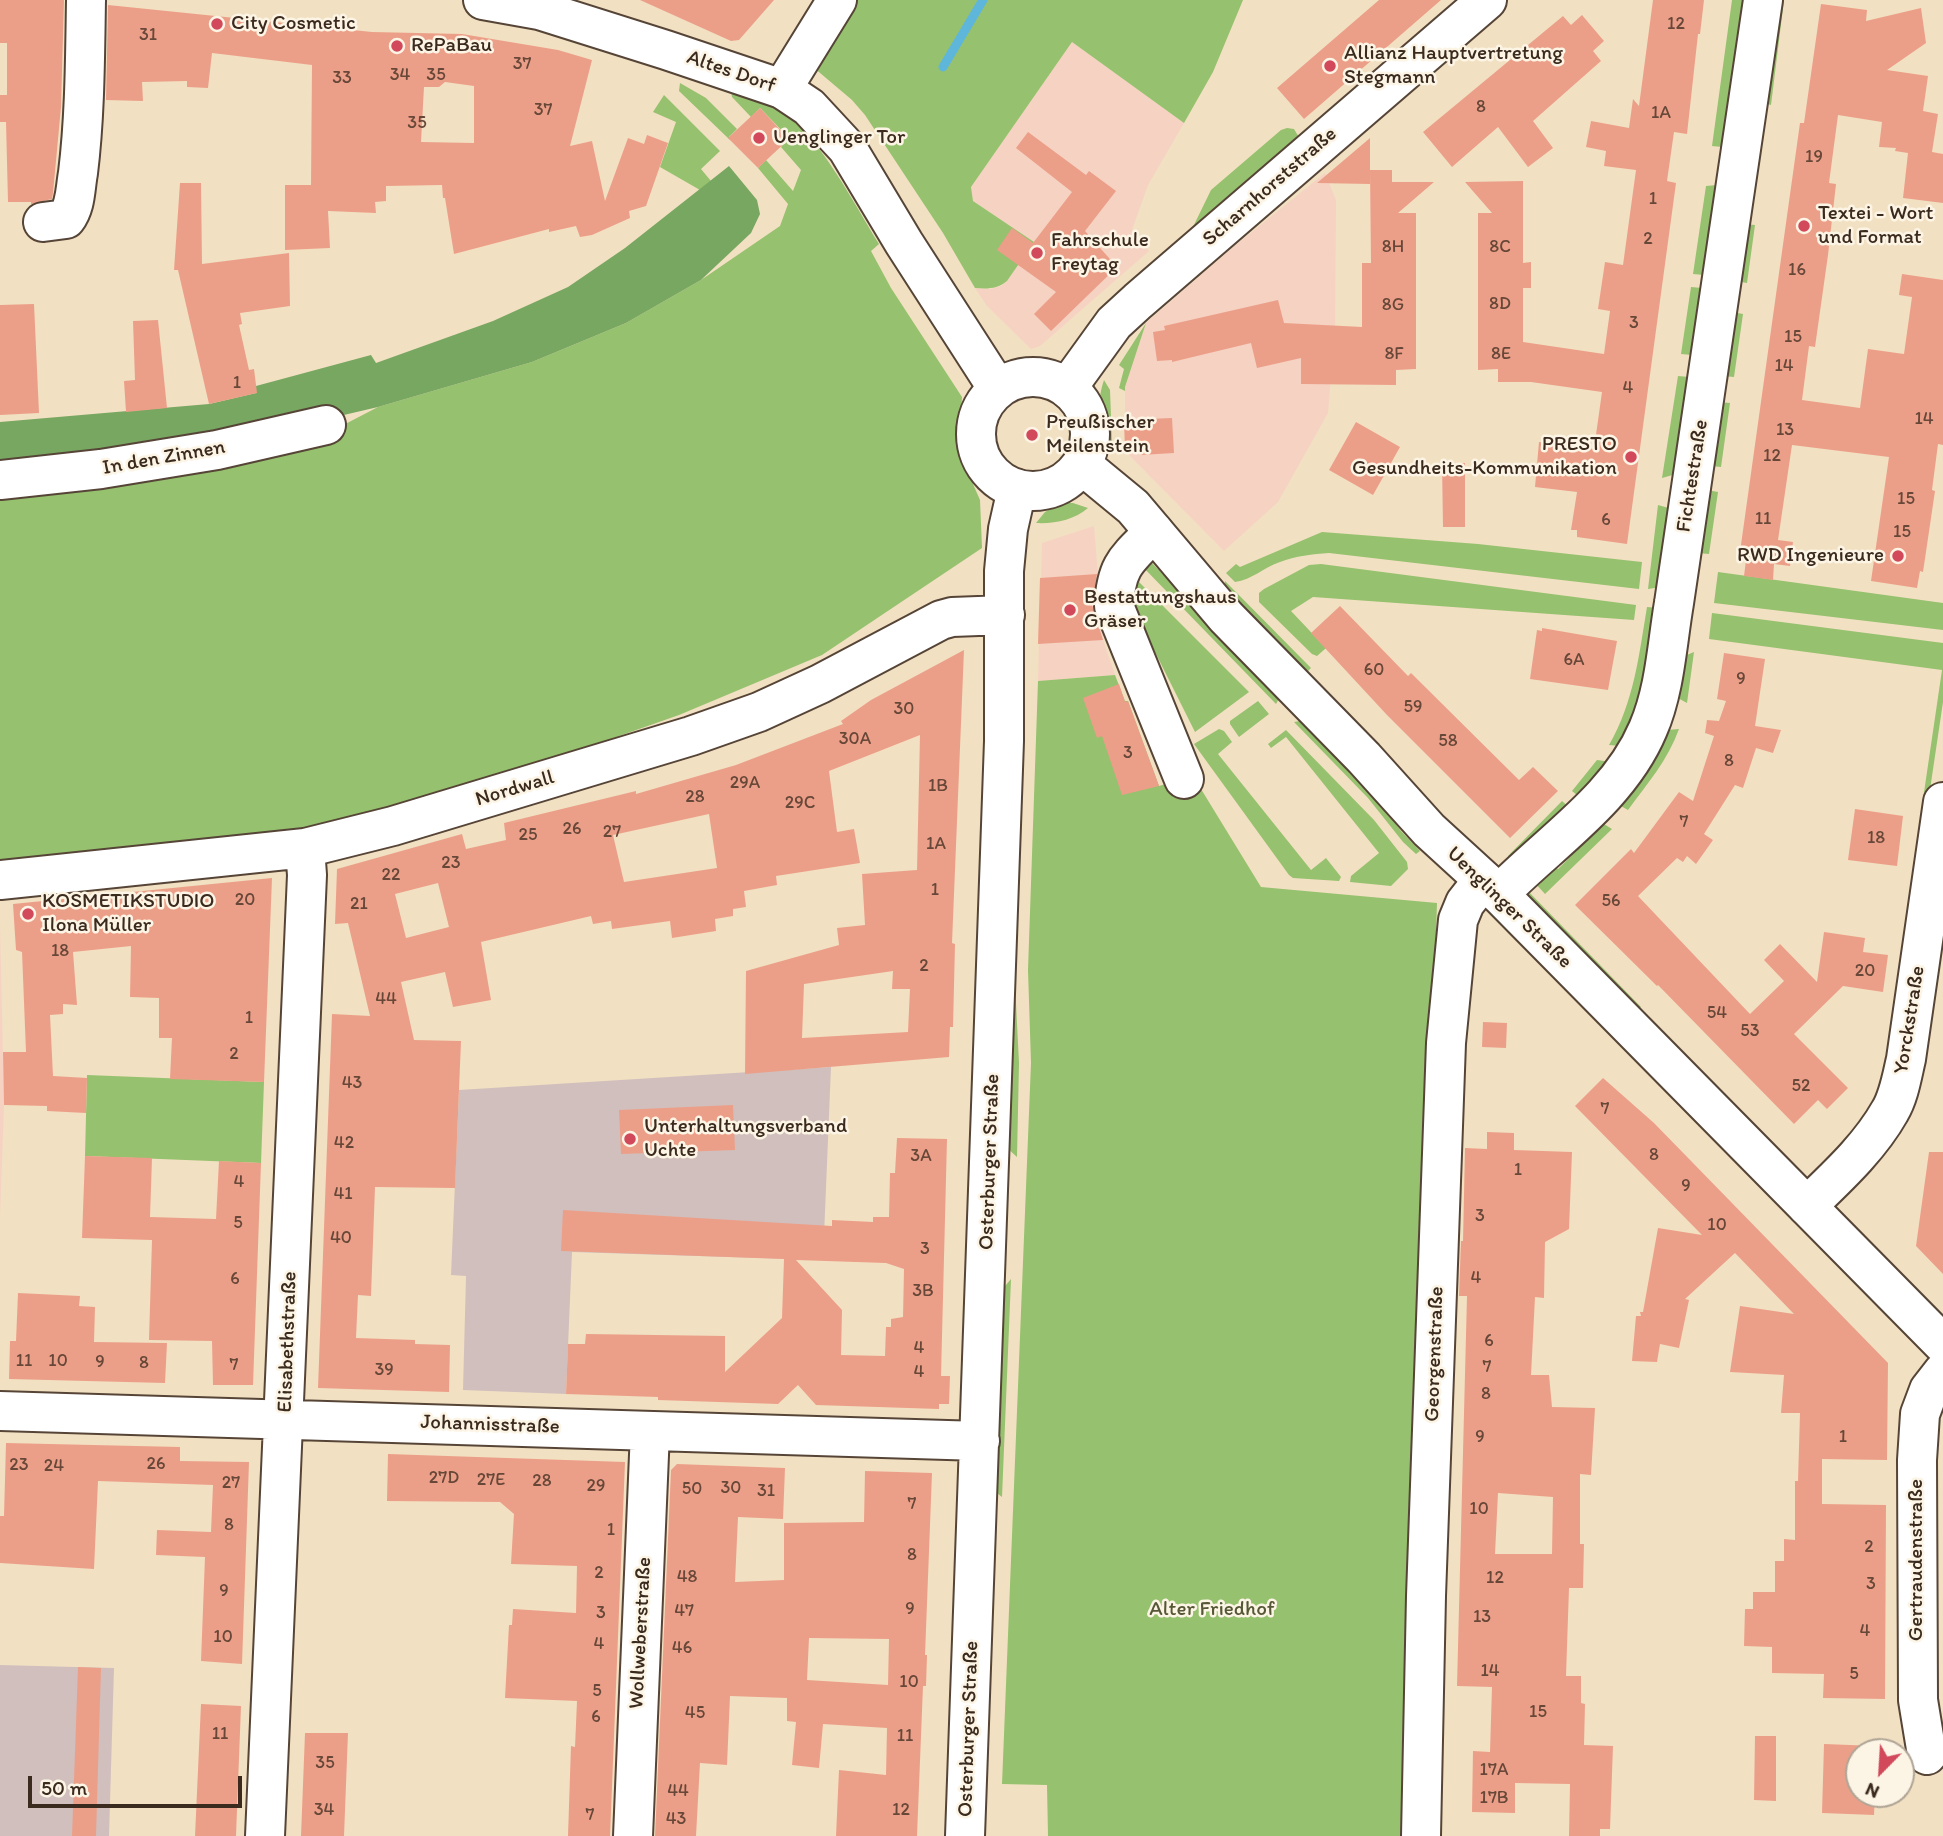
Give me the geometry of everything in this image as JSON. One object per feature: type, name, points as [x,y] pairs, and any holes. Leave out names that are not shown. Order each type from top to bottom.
[{"type":"street","points":[[43,222],[66,219],[72,211],[75,197],[82,139],[86,0]]},
{"type":"street","name":"Altes Dorf","points":[[483,0],[539,5],[782,89],[816,113],[847,148],[904,243],[998,389]]},
{"type":"street","points":[[782,89],[837,0]]},
{"type":"street","name":"Scharnhorststraße","points":[[1067,388],[1114,323],[1488,0]]},
{"type":"street","name":"Fichtestraße","points":[[1491,887],[1603,796],[1639,747],[1654,714],[1674,603],[1763,0]]},
{"type":"street","points":[[1026,377],[1055,381],[1067,388],[1080,400],[1091,432],[1089,449],[1082,465],[1070,479],[1054,488],[1035,492],[1017,489],[1001,482],[988,469],[977,444],[978,418],[986,402],[998,389],[1026,377]]},
{"type":"street","name":"In den Zinnen","points":[[0,480],[101,469],[204,452],[326,425]]},
{"type":"street","name":"Uenglinger Straße","points":[[1082,465],[1133,507],[1226,617],[1364,758],[1429,830],[1491,887],[1943,1344]]},
{"type":"street","name":"Osterburger Straße","points":[[965,1836],[1004,741],[1004,571],[1008,529],[1017,489]]},
{"type":"street","points":[[1154,532],[1122,567],[1115,585],[1114,606],[1184,779]]},
{"type":"street","name":"Nordwall","points":[[0,880],[305,848],[393,826],[691,736],[771,706],[820,684],[941,620],[965,616],[1005,615]]},
{"type":"street","name":"Yorckstraße","points":[[1807,1206],[1868,1144],[1891,1110],[1908,1045],[1943,802]]},
{"type":"street","name":"Elisabethstraße","points":[[265,1836],[307,876],[305,848]]},
{"type":"street","name":"Georgenstraße","points":[[1421,1836],[1426,1596],[1446,1043],[1458,920],[1465,903],[1491,887]]},
{"type":"street","name":"Gertraudenstraße","points":[[1927,1755],[1918,1700],[1917,1460],[1920,1414],[1929,1390],[1943,1372]]},
{"type":"street","name":"Johannisstraße","points":[[0,1411],[981,1441]]},
{"type":"street","name":"Wollweberstraße","points":[[633,1836],[650,1431]]},
{"type":"shaded area","points":[[1072,42],[1184,123],[1148,185],[1132,230],[1149,251],[1040,346],[1031,349],[987,306],[975,288],[991,289],[1001,286],[1034,242],[973,201],[971,187]]},
{"type":"shaded area","points":[[1325,173],[1336,200],[1335,326],[1328,413],[1278,502],[1224,551],[1125,451],[1125,387],[1146,323],[1232,248]]},
{"type":"shaded area","points":[[1094,526],[1103,640],[1115,675],[1038,681],[1042,543]]},
{"type":"shaded area","points":[[0,923],[4,1105],[0,1217]]},
{"type":"shaded area","points":[[831,1067],[823,1260],[572,1252],[566,1394],[463,1390],[466,1276],[451,1275],[459,1090]]},
{"type":"shaded area","points":[[0,1665],[114,1668],[109,1836],[0,1836]]},
{"type":"green space","points":[[848,0],[1243,0],[1213,72],[1184,123],[1072,42],[971,187],[973,201],[1034,242],[1007,281],[996,287],[975,288],[943,233],[865,115],[852,100],[813,67]]},
{"type":"green space","points":[[1732,0],[1743,0],[1722,147],[1712,146]]},
{"type":"green space","points":[[1775,0],[1784,0],[1771,105],[1761,102]]},
{"type":"green space","points":[[680,83],[706,98],[737,129],[729,137],[730,140],[679,91]]},
{"type":"green space","points":[[731,91],[775,108],[795,122],[823,154],[879,244],[871,251],[891,288],[962,397],[959,452],[980,500],[982,548],[822,655],[679,715],[388,817],[0,864],[0,491],[326,434],[378,407],[532,362],[626,323],[701,280],[780,226],[788,204],[758,168],[766,160],[793,191],[801,170],[781,147],[789,138],[760,108],[751,117],[732,97]]},
{"type":"green space","points":[[664,95],[720,151],[701,169],[711,181],[700,190],[660,167],[676,122],[653,112]]},
{"type":"green space","points":[[1294,129],[1300,139],[1191,231],[1211,190],[1281,130]]},
{"type":"green space","points":[[729,166],[757,200],[760,214],[751,233],[701,280],[626,323],[532,362],[378,407],[301,425],[0,469],[0,422],[209,404],[256,393],[256,386],[371,355],[376,363],[493,321],[568,287],[625,248]]},
{"type":"green space","points":[[1717,185],[1704,275],[1693,274],[1706,186]]},
{"type":"green space","points":[[1744,224],[1755,225],[1747,283],[1736,281]]},
{"type":"green space","points":[[1691,287],[1702,288],[1692,355],[1681,354]]},
{"type":"green space","points":[[1732,312],[1743,314],[1734,377],[1723,376]]},
{"type":"green space","points":[[1146,323],[1125,391],[1119,388],[1124,369],[1119,365]]},
{"type":"green space","points":[[1678,376],[1689,377],[1676,474],[1662,478]]},
{"type":"green space","points":[[1104,380],[1110,390],[1112,443],[1107,447],[1099,414]]},
{"type":"green space","points":[[1719,402],[1730,403],[1721,467],[1711,466]]},
{"type":"green space","points":[[1707,490],[1718,492],[1709,554],[1698,553]]},
{"type":"green space","points":[[1061,503],[1073,503],[1088,508],[1064,520],[1036,523],[1045,512]]},
{"type":"green space","points":[[1658,505],[1672,509],[1661,587],[1648,589]]},
{"type":"green space","points":[[1322,532],[1478,544],[1642,562],[1639,589],[1329,553],[1286,560],[1235,582],[1226,573],[1236,564],[1240,567]]},
{"type":"green space","points":[[1150,561],[1281,695],[1276,704],[1140,564]]},
{"type":"green space","points":[[1321,564],[1636,605],[1634,620],[1313,597],[1291,611],[1326,648],[1317,656],[1259,602],[1259,593],[1309,565]]},
{"type":"green space","points":[[1718,572],[1943,603],[1943,630],[1714,603]]},
{"type":"green space","points":[[1131,574],[1249,692],[1195,732],[1126,594]]},
{"type":"green space","points":[[1225,581],[1311,668],[1304,675],[1224,588]]},
{"type":"green space","points":[[1647,607],[1659,608],[1648,689],[1621,746],[1609,745],[1630,695]]},
{"type":"green space","points":[[1712,613],[1943,643],[1943,702],[1928,803],[1922,806],[1942,670],[1709,639]]},
{"type":"green space","points":[[1694,652],[1687,703],[1676,697],[1682,657]]},
{"type":"green space","name":"Alter Friedhof","points":[[1115,675],[1125,701],[1128,701],[1159,786],[1193,776],[1261,887],[1437,903],[1407,1836],[1048,1836],[1047,1785],[1002,1784],[1031,1063],[1028,970],[1038,681]]},
{"type":"green space","points":[[1258,701],[1269,714],[1239,737],[1230,721]]},
{"type":"green space","points":[[1306,720],[1365,782],[1401,831],[1420,851],[1416,854],[1403,842],[1368,798],[1294,722]]},
{"type":"green space","points":[[1219,729],[1224,731],[1232,742],[1218,754],[1311,870],[1326,858],[1341,877],[1339,881],[1293,878],[1289,875],[1194,744]]},
{"type":"green space","points":[[1679,729],[1663,761],[1628,810],[1619,805],[1667,730]]},
{"type":"green space","points":[[1286,730],[1374,820],[1407,862],[1408,869],[1391,886],[1350,882],[1351,876],[1379,853],[1286,737],[1271,748],[1268,744]]},
{"type":"green space","points":[[1019,754],[1024,754],[1015,984],[1019,1063],[1017,1157],[1006,1147]]},
{"type":"green space","points":[[1597,760],[1611,762],[1582,799],[1572,791]]},
{"type":"green space","points":[[1562,801],[1572,810],[1513,861],[1508,856]]},
{"type":"green space","points":[[1604,824],[1612,829],[1545,894],[1534,882],[1552,864],[1558,869]]},
{"type":"green space","points":[[1525,888],[1641,1007],[1637,1010],[1522,891]]},
{"type":"green space","points":[[87,1075],[264,1082],[261,1163],[85,1156]]},
{"type":"green space","points":[[1011,1279],[1002,1497],[993,1490],[1000,1292]]},
{"type":"building","points":[[0,0],[64,0],[61,107],[53,193],[52,199],[31,204],[8,202],[6,122],[0,122],[0,95],[7,95],[7,43],[0,43]]},
{"type":"building","points":[[640,0],[774,0],[739,40],[731,41]]},
{"type":"building","points":[[1379,0],[1441,0],[1304,119],[1277,88]]},
{"type":"building","points":[[1653,0],[1704,0],[1687,134],[1674,132],[1667,181],[1676,183],[1627,544],[1577,537],[1577,530],[1571,530],[1577,492],[1535,487],[1539,442],[1594,449],[1602,392],[1531,382],[1498,382],[1498,369],[1478,370],[1478,213],[1492,213],[1465,182],[1523,181],[1523,263],[1531,262],[1531,288],[1523,288],[1523,342],[1604,354],[1610,311],[1598,309],[1605,262],[1623,265],[1636,170],[1604,166],[1606,151],[1586,147],[1591,121],[1629,128],[1633,99],[1639,106]]},
{"type":"building","points":[[1821,4],[1867,10],[1866,21],[1921,8],[1926,43],[1887,70],[1928,76],[1923,111],[1938,114],[1932,152],[1943,154],[1943,203],[1903,198],[1908,153],[1895,151],[1896,148],[1879,147],[1882,122],[1838,115],[1829,183],[1836,184],[1828,255],[1815,347],[1809,346],[1802,400],[1860,408],[1868,349],[1904,354],[1912,297],[1899,295],[1902,274],[1943,280],[1943,445],[1938,444],[1932,490],[1935,491],[1923,572],[1920,571],[1917,588],[1871,581],[1889,457],[1792,445],[1778,540],[1793,542],[1790,566],[1774,564],[1773,580],[1744,576],[1746,560],[1739,559],[1800,123],[1804,123]]},
{"type":"building","points":[[108,5],[372,32],[462,34],[558,50],[592,60],[570,146],[592,141],[605,201],[628,138],[644,144],[647,135],[668,143],[646,206],[629,211],[630,218],[592,235],[580,237],[576,226],[549,232],[549,229],[454,254],[442,185],[386,186],[386,201],[375,202],[376,213],[328,211],[330,248],[285,250],[285,185],[311,185],[312,65],[212,53],[208,88],[187,87],[187,81],[142,82],[143,101],[106,100]],"holes":[[[445,82],[474,86],[474,143],[421,142],[424,87],[439,87]]]},
{"type":"building","points":[[1582,15],[1604,41],[1593,51],[1601,61],[1533,121],[1553,148],[1528,167],[1498,127],[1452,167],[1423,132],[1563,16],[1571,25]]},
{"type":"building","name":"Uenglinger Tor","points":[[760,108],[789,139],[758,168],[728,138]]},
{"type":"building","points":[[1028,132],[1086,175],[1089,171],[1116,191],[1085,231],[1117,267],[1051,331],[1034,314],[1056,292],[997,250],[1012,228],[1033,243],[1072,192],[1016,148]]},
{"type":"building","points":[[1370,138],[1370,184],[1317,183]]},
{"type":"building","points":[[1370,170],[1392,170],[1392,182],[1434,182],[1398,213],[1416,213],[1416,369],[1396,370],[1396,385],[1301,384],[1301,358],[1257,368],[1251,343],[1172,362],[1157,361],[1153,332],[1165,330],[1164,326],[1278,300],[1284,323],[1362,327],[1362,263],[1371,263]]},
{"type":"building","points":[[180,183],[201,183],[202,264],[289,253],[290,306],[240,313],[242,324],[239,325],[249,370],[254,369],[257,393],[209,404],[178,270],[174,270]]},
{"type":"building","points":[[34,304],[39,413],[0,415],[0,305]]},
{"type":"building","points":[[158,320],[167,408],[126,412],[124,381],[135,380],[133,321]]},
{"type":"building","points":[[1172,418],[1174,453],[1141,455],[1141,450],[1125,451],[1124,420]]},
{"type":"building","points":[[1356,422],[1400,447],[1373,495],[1329,470]]},
{"type":"building","points":[[1442,463],[1465,463],[1465,527],[1443,527]]},
{"type":"building","name":"Bestattungshaus Gräser","points":[[1097,574],[1092,605],[1103,640],[1038,644],[1040,578]]},
{"type":"building","points":[[1340,606],[1408,676],[1411,673],[1519,780],[1533,767],[1558,791],[1510,838],[1387,715],[1311,633]]},
{"type":"building","points":[[1542,628],[1617,641],[1608,690],[1530,679],[1537,630],[1542,631]]},
{"type":"building","points":[[964,650],[952,943],[955,944],[953,1027],[950,1027],[949,1057],[745,1074],[746,971],[839,945],[837,928],[865,925],[862,874],[917,870],[920,735],[829,771],[837,832],[854,829],[860,863],[776,876],[777,885],[744,891],[746,907],[733,909],[733,916],[715,919],[716,931],[672,938],[670,921],[612,929],[611,921],[593,924],[591,916],[481,942],[491,1000],[453,1007],[445,972],[401,982],[414,1040],[461,1041],[455,1188],[375,1187],[371,1296],[358,1295],[356,1338],[415,1340],[415,1344],[450,1345],[449,1392],[318,1388],[332,1014],[370,1016],[348,923],[335,924],[337,869],[462,834],[466,849],[506,840],[504,823],[636,791],[636,794],[736,765],[843,724],[841,721],[871,700]],"holes":[[[709,814],[717,868],[624,882],[613,835]],[[438,883],[449,927],[406,938],[395,894]],[[893,971],[892,989],[910,989],[908,1032],[802,1038],[804,984]]]},
{"type":"building","points":[[1724,653],[1765,659],[1755,726],[1781,730],[1773,753],[1756,748],[1743,788],[1735,785],[1704,834],[1713,840],[1696,864],[1687,856],[1683,862],[1677,858],[1638,896],[1750,1014],[1784,981],[1764,960],[1780,944],[1817,982],[1824,932],[1865,938],[1863,952],[1888,955],[1883,992],[1843,986],[1794,1034],[1848,1088],[1827,1109],[1818,1100],[1794,1124],[1658,985],[1575,905],[1631,849],[1634,853],[1679,792],[1693,801],[1714,736],[1705,733],[1707,720],[1719,721],[1726,701],[1717,699]]},
{"type":"building","points":[[1119,684],[1125,702],[1128,701],[1159,786],[1122,795],[1102,736],[1097,738],[1083,698]]},
{"type":"building","points":[[1855,809],[1903,816],[1897,866],[1848,860]]},
{"type":"building","points":[[272,878],[264,1082],[170,1079],[172,1038],[159,1038],[159,998],[130,997],[131,946],[73,952],[77,1005],[63,1004],[63,1014],[50,1015],[53,1076],[87,1078],[86,1113],[47,1111],[47,1106],[4,1105],[3,1052],[26,1052],[22,952],[16,950],[13,904]]},
{"type":"building","points":[[1483,1022],[1507,1023],[1506,1048],[1482,1047]]},
{"type":"building","points":[[1603,1078],[1654,1123],[1888,1363],[1887,1460],[1822,1459],[1822,1504],[1886,1505],[1885,1699],[1823,1698],[1824,1674],[1772,1673],[1772,1647],[1744,1646],[1745,1609],[1753,1609],[1753,1592],[1775,1592],[1775,1561],[1784,1561],[1784,1539],[1795,1540],[1795,1481],[1798,1481],[1800,1413],[1781,1413],[1784,1375],[1730,1372],[1740,1306],[1794,1314],[1735,1253],[1685,1299],[1689,1300],[1679,1348],[1660,1344],[1657,1362],[1632,1361],[1636,1316],[1641,1316],[1640,1312],[1643,1312],[1658,1228],[1702,1235],[1575,1106]]},
{"type":"building","points":[[733,1105],[735,1150],[621,1154],[619,1110]]},
{"type":"building","points":[[1487,1132],[1514,1133],[1514,1150],[1572,1152],[1569,1229],[1545,1242],[1544,1298],[1535,1297],[1531,1375],[1549,1375],[1552,1407],[1595,1408],[1591,1475],[1580,1474],[1580,1544],[1584,1544],[1583,1588],[1569,1588],[1566,1676],[1581,1676],[1581,1703],[1585,1704],[1584,1745],[1613,1746],[1610,1829],[1600,1829],[1600,1836],[1569,1836],[1570,1784],[1515,1783],[1515,1813],[1472,1812],[1473,1751],[1490,1752],[1492,1687],[1457,1686],[1467,1296],[1459,1296],[1465,1148],[1487,1149]],"holes":[[[1498,1493],[1553,1497],[1552,1554],[1495,1554]]]},
{"type":"building","points":[[897,1138],[947,1139],[941,1376],[950,1376],[949,1404],[939,1404],[939,1409],[816,1405],[798,1385],[778,1404],[566,1394],[568,1344],[585,1344],[586,1334],[725,1336],[725,1372],[782,1318],[784,1259],[561,1251],[563,1210],[832,1226],[832,1220],[873,1222],[873,1217],[889,1217],[890,1173],[895,1173]],"holes":[[[796,1260],[886,1263],[904,1269],[903,1317],[891,1319],[891,1327],[886,1327],[885,1356],[841,1355],[842,1310]]]},
{"type":"building","points":[[1929,1152],[1943,1152],[1943,1274],[1916,1246]]},
{"type":"building","points":[[85,1156],[152,1158],[150,1217],[216,1219],[219,1161],[261,1163],[253,1385],[213,1385],[212,1341],[149,1340],[152,1240],[82,1238]]},
{"type":"building","points":[[18,1293],[80,1296],[79,1306],[95,1307],[94,1342],[167,1343],[165,1383],[9,1379],[10,1341],[16,1341]]},
{"type":"building","points":[[6,1443],[180,1447],[180,1461],[249,1462],[242,1664],[201,1661],[205,1557],[156,1555],[157,1530],[211,1532],[213,1485],[98,1481],[94,1569],[0,1563],[0,1516],[4,1516]]},
{"type":"building","points":[[388,1454],[625,1462],[610,1836],[568,1836],[571,1746],[575,1747],[577,1701],[505,1698],[509,1625],[512,1625],[513,1609],[576,1613],[577,1566],[511,1564],[514,1514],[500,1502],[387,1501]]},
{"type":"building","points":[[677,1464],[785,1468],[783,1519],[738,1517],[735,1582],[784,1580],[784,1523],[864,1522],[865,1471],[932,1473],[926,1686],[923,1686],[917,1836],[836,1836],[839,1770],[886,1775],[887,1728],[823,1724],[819,1768],[792,1765],[796,1722],[787,1721],[787,1698],[730,1696],[727,1765],[700,1763],[696,1836],[655,1836],[671,1470]],"holes":[[[809,1638],[889,1639],[888,1685],[807,1680]]]},
{"type":"building","points":[[78,1667],[101,1668],[96,1836],[72,1836]]},
{"type":"building","points":[[201,1704],[241,1706],[236,1836],[195,1836]]},
{"type":"building","points":[[305,1733],[348,1733],[344,1836],[301,1836]]},
{"type":"building","points":[[1755,1736],[1776,1736],[1776,1801],[1754,1800]]},
{"type":"building","points":[[1824,1744],[1845,1745],[1845,1808],[1874,1808],[1874,1815],[1822,1813]]},
{"type":"waterway","points":[[943,67],[983,0]]},
{"type":"place","name":"City Cosmetic","points":[[217,24]]},
{"type":"place","name":"RePaBau","points":[[397,46]]},
{"type":"place","name":"Allianz Hauptvertretung Stegmann","points":[[1330,66]]},
{"type":"place","name":"Uenglinger Tor","points":[[759,138]]},
{"type":"place","name":"Textei - Wort und Format","points":[[1804,226]]},
{"type":"place","name":"Fahrschule Freytag","points":[[1037,253]]},
{"type":"place","name":"Preußischer Meilenstein","points":[[1032,435]]},
{"type":"place","name":"PRESTO Gesundheits-Kommunikation","points":[[1631,457]]},
{"type":"place","name":"RWD Ingenieure","points":[[1898,556]]},
{"type":"place","name":"Bestattungshaus Gräser","points":[[1070,610]]},
{"type":"place","name":"KOSMETIKSTUDIO Ilona Müller","points":[[28,914]]},
{"type":"place","name":"Unterhaltungsverband Uchte","points":[[630,1139]]}]
